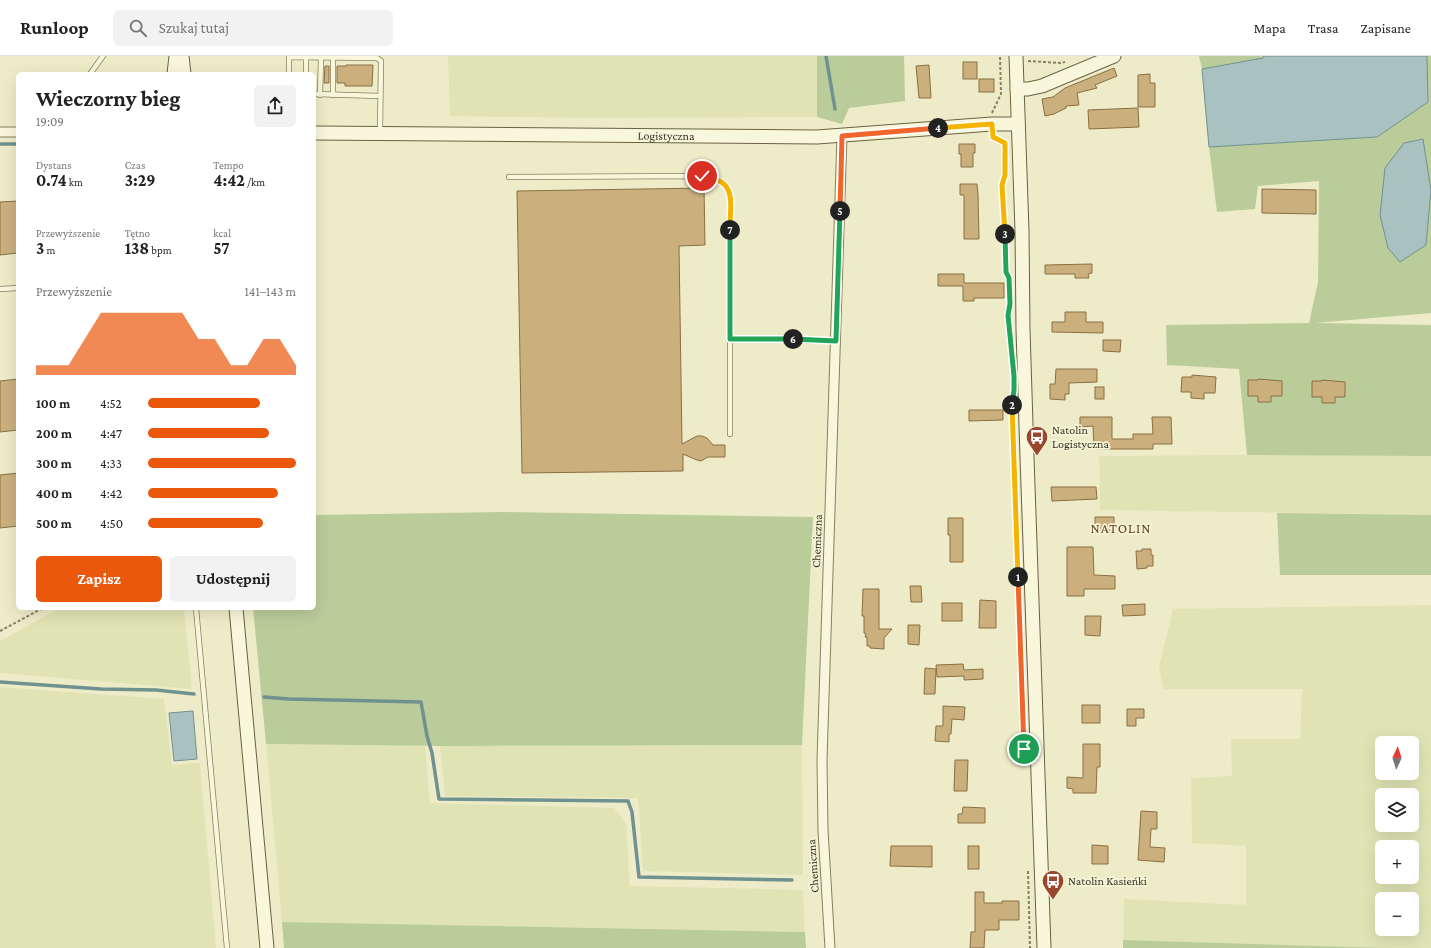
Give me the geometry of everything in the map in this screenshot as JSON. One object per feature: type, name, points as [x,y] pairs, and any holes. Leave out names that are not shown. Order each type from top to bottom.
[{"type":"street","points":[[174,72],[176,56]]},
{"type":"street","points":[[182,56],[184,72]]},
{"type":"street","points":[[1017,89],[1028,89],[1042,86],[1114,56]]},
{"type":"street","points":[[1021,58],[1017,89],[1027,449],[1044,948]]},
{"type":"street","name":"Logistyczna","points":[[316,133],[817,137],[992,124],[1018,124]]},
{"type":"street","points":[[0,132],[16,132]]},
{"type":"street","name":"Chemiczna","points":[[830,948],[823,830],[822,760],[842,136]]},
{"type":"street","points":[[236,610],[267,948]]},
{"type":"lane","points":[[91,72],[103,56]]},
{"type":"lane","points":[[289,72],[289,57],[377,58],[381,61],[380,134]]},
{"type":"lane","points":[[306,57],[306,72]]},
{"type":"lane","points":[[320,94],[321,58]]},
{"type":"lane","points":[[333,58],[333,95]]},
{"type":"lane","points":[[316,94],[380,96]]},
{"type":"lane","points":[[509,177],[702,176],[711,177],[722,181],[728,188],[730,199],[730,434]]},
{"type":"lane","points":[[0,289],[16,288]]},
{"type":"lane","points":[[730,339],[836,341]]},
{"type":"lane","points":[[196,610],[227,948]]},
{"type":"path","points":[[1000,56],[1001,94],[992,112],[992,124],[993,137],[1005,143],[1005,175],[1002,185],[1006,272],[1009,278],[1009,284]]},
{"type":"path","points":[[1021,58],[1060,63],[1066,62]]},
{"type":"path","points":[[1010,304],[1008,315],[1010,343]]},
{"type":"path","points":[[1013,396],[1013,432]]},
{"type":"path","points":[[0,631],[39,610]]},
{"type":"path","points":[[1028,864],[1030,948]]},
{"type":"green space","points":[[448,56],[817,56],[817,117],[585,118],[450,116]]},
{"type":"green space","points":[[817,56],[904,56],[905,101],[849,108],[842,124],[817,117]]},
{"type":"green space","points":[[1199,56],[1264,56],[1263,58],[1202,69]]},
{"type":"green space","points":[[1427,56],[1431,56],[1431,313],[1315,323],[1431,325],[1431,456],[1247,455],[1239,369],[1167,365],[1166,325],[1309,323],[1318,282],[1319,181],[1258,186],[1255,209],[1217,212],[1209,147],[1377,137],[1428,102]]},
{"type":"green space","points":[[1099,456],[1431,456],[1431,515],[1100,510]]},
{"type":"green space","points":[[502,512],[813,517],[802,745],[440,746],[266,744],[253,610],[316,610],[316,515]]},
{"type":"green space","points":[[1277,513],[1431,515],[1431,575],[1280,575]]},
{"type":"green space","points":[[1431,605],[1431,948],[1123,940],[1124,899],[1246,905],[1246,846],[1192,843],[1191,778],[1232,776],[1231,739],[1300,739],[1302,689],[1163,689],[1159,667],[1173,609]]},
{"type":"green space","points":[[56,610],[184,610],[192,689],[0,673],[0,641]]},
{"type":"green space","points":[[0,687],[164,699],[172,765],[200,763],[216,948],[0,948]]},
{"type":"green space","points":[[266,744],[425,746],[430,803],[614,808],[626,823],[630,886],[803,890],[805,932],[282,922]]},
{"type":"green space","points":[[802,745],[803,875],[643,871],[638,798],[445,796],[440,746]]},
{"type":"green space","points":[[282,922],[805,932],[806,948],[284,948]]},
{"type":"green space","points":[[1123,940],[1387,948],[1123,948]]},
{"type":"water","points":[[1264,56],[1427,56],[1428,102],[1377,137],[1209,147],[1202,69],[1263,58]]},
{"type":"water","points":[[1423,139],[1431,190],[1426,245],[1400,262],[1388,248],[1380,215],[1385,168],[1404,143]]},
{"type":"water","points":[[193,711],[197,759],[174,761],[169,713]]},
{"type":"building","points":[[963,62],[977,62],[977,79],[963,79]]},
{"type":"building","points":[[373,65],[372,86],[345,86],[345,83],[337,83],[337,66]]},
{"type":"building","points":[[929,65],[931,98],[919,98],[916,66]]},
{"type":"building","points":[[325,66],[329,66],[329,83],[324,83]]},
{"type":"building","points":[[1114,68],[1117,76],[1095,85],[1097,88],[1077,93],[1079,105],[1066,106],[1066,108],[1054,114],[1045,116],[1042,99],[1053,97],[1065,88]]},
{"type":"building","points":[[1150,74],[1150,83],[1155,83],[1155,107],[1138,107],[1138,75]]},
{"type":"building","points":[[979,79],[994,79],[994,92],[979,92]]},
{"type":"building","points":[[1138,108],[1139,127],[1089,129],[1088,110]]},
{"type":"building","points":[[959,144],[975,144],[975,153],[973,153],[973,167],[961,167]]},
{"type":"building","points":[[960,184],[977,184],[979,239],[964,239],[964,195],[960,195]]},
{"type":"building","points":[[704,188],[705,245],[679,246],[682,444],[697,436],[702,436],[707,438],[713,445],[725,445],[725,457],[708,457],[701,461],[683,454],[683,471],[522,473],[517,191]]},
{"type":"building","points":[[1262,189],[1316,190],[1316,214],[1262,213]]},
{"type":"building","points":[[16,201],[16,253],[0,255],[0,202]]},
{"type":"building","points":[[1092,264],[1092,273],[1088,274],[1089,278],[1075,278],[1075,274],[1045,274],[1045,265]]},
{"type":"building","points":[[938,274],[964,274],[964,283],[1004,283],[1004,298],[974,298],[974,301],[963,301],[963,286],[938,286]]},
{"type":"building","points":[[1065,312],[1086,312],[1086,322],[1103,322],[1103,333],[1052,332],[1052,322],[1065,322]]},
{"type":"building","points":[[1103,340],[1121,340],[1120,352],[1103,351]]},
{"type":"building","points":[[1056,369],[1097,369],[1097,382],[1069,383],[1069,394],[1065,394],[1065,400],[1050,399],[1050,384],[1055,384]]},
{"type":"building","points":[[1192,375],[1216,377],[1215,393],[1204,393],[1204,399],[1191,398],[1191,392],[1181,392],[1182,377],[1192,377]]},
{"type":"building","points":[[16,379],[16,430],[0,432],[0,381]]},
{"type":"building","points":[[1258,379],[1282,381],[1282,396],[1271,396],[1271,402],[1258,402],[1258,396],[1248,396],[1248,380]]},
{"type":"building","points":[[1322,380],[1345,382],[1345,397],[1335,397],[1335,403],[1322,403],[1322,397],[1312,397],[1312,381]]},
{"type":"building","points":[[1095,387],[1104,387],[1104,399],[1095,399]]},
{"type":"building","points":[[969,410],[1003,410],[1003,420],[969,421]]},
{"type":"building","points":[[1080,417],[1112,417],[1112,439],[1133,439],[1133,434],[1153,434],[1152,417],[1171,417],[1172,444],[1153,444],[1153,449],[1094,449],[1093,426],[1080,427]]},
{"type":"building","points":[[16,473],[16,526],[0,528],[0,475]]},
{"type":"building","points":[[1051,487],[1096,487],[1097,499],[1052,501]]},
{"type":"building","points":[[1095,517],[1114,517],[1114,534],[1095,533]]},
{"type":"building","points":[[948,518],[963,518],[963,562],[950,562],[950,535],[948,535]]},
{"type":"building","points":[[1067,547],[1093,547],[1094,575],[1115,576],[1115,589],[1084,589],[1084,596],[1067,596]]},
{"type":"building","points":[[1142,549],[1151,549],[1151,555],[1153,555],[1153,566],[1137,569],[1136,551],[1142,551]]},
{"type":"building","points":[[910,586],[921,586],[922,602],[911,602]]},
{"type":"building","points":[[863,589],[879,589],[879,629],[892,629],[884,638],[884,649],[870,648],[870,646],[867,646],[867,637],[865,637],[866,634],[864,633],[864,616],[862,616]]},
{"type":"building","points":[[980,600],[996,601],[996,628],[979,628]]},
{"type":"building","points":[[942,603],[962,603],[962,621],[942,621]]},
{"type":"building","points":[[1145,604],[1145,615],[1123,616],[1122,605]]},
{"type":"building","points":[[1085,616],[1101,616],[1100,636],[1085,635]]},
{"type":"building","points":[[908,625],[920,625],[919,645],[908,644]]},
{"type":"building","points":[[963,664],[964,670],[983,669],[983,679],[964,680],[964,676],[937,677],[936,665]]},
{"type":"building","points":[[925,668],[936,669],[935,694],[924,694]]},
{"type":"building","points":[[1082,705],[1100,705],[1100,723],[1082,723]]},
{"type":"building","points":[[943,706],[965,707],[964,720],[952,719],[949,742],[935,741],[936,726],[943,726]]},
{"type":"building","points":[[1127,709],[1144,709],[1144,718],[1136,718],[1136,726],[1127,726]]},
{"type":"building","points":[[1083,744],[1100,744],[1100,767],[1097,767],[1096,793],[1073,793],[1073,789],[1067,788],[1067,777],[1083,778]]},
{"type":"building","points":[[955,760],[968,760],[967,791],[954,791]]},
{"type":"building","points":[[963,807],[985,808],[985,823],[958,823],[958,814],[962,814]]},
{"type":"building","points":[[1141,811],[1157,812],[1157,829],[1151,829],[1150,847],[1165,848],[1164,862],[1138,860]]},
{"type":"building","points":[[1092,845],[1108,846],[1108,864],[1092,864]]},
{"type":"building","points":[[891,846],[932,846],[932,867],[890,866]]},
{"type":"building","points":[[968,846],[979,846],[979,869],[968,869]]},
{"type":"building","points":[[975,892],[984,892],[984,903],[1019,901],[1019,920],[999,920],[999,930],[985,930],[984,948],[970,948],[971,932],[975,932]]},
{"type":"waterway","points":[[826,56],[835,109]]},
{"type":"waterway","points":[[0,144],[16,144]]},
{"type":"waterway","points":[[0,682],[101,689],[156,690],[194,694]]},
{"type":"waterway","points":[[264,697],[289,699],[421,702],[427,736],[432,753],[439,799],[628,801],[632,812],[639,877],[792,880]]},
{"type":"place","name":"Natolin Logistyczna","points":[[1037,456]]},
{"type":"place","name":"Natolin Kasieńki","points":[[1053,900]]},
{"type":"district","name":"NATOLIN","points":[[1121,528]]},
{"type":"route","points":[[702,176],[711,177],[722,181],[728,188],[730,199],[730,339],[836,341],[842,136],[992,124],[993,137],[1005,143],[1005,175],[1002,185],[1006,272],[1009,278],[1010,304],[1008,315],[1014,376],[1012,401],[1024,749]]}]
